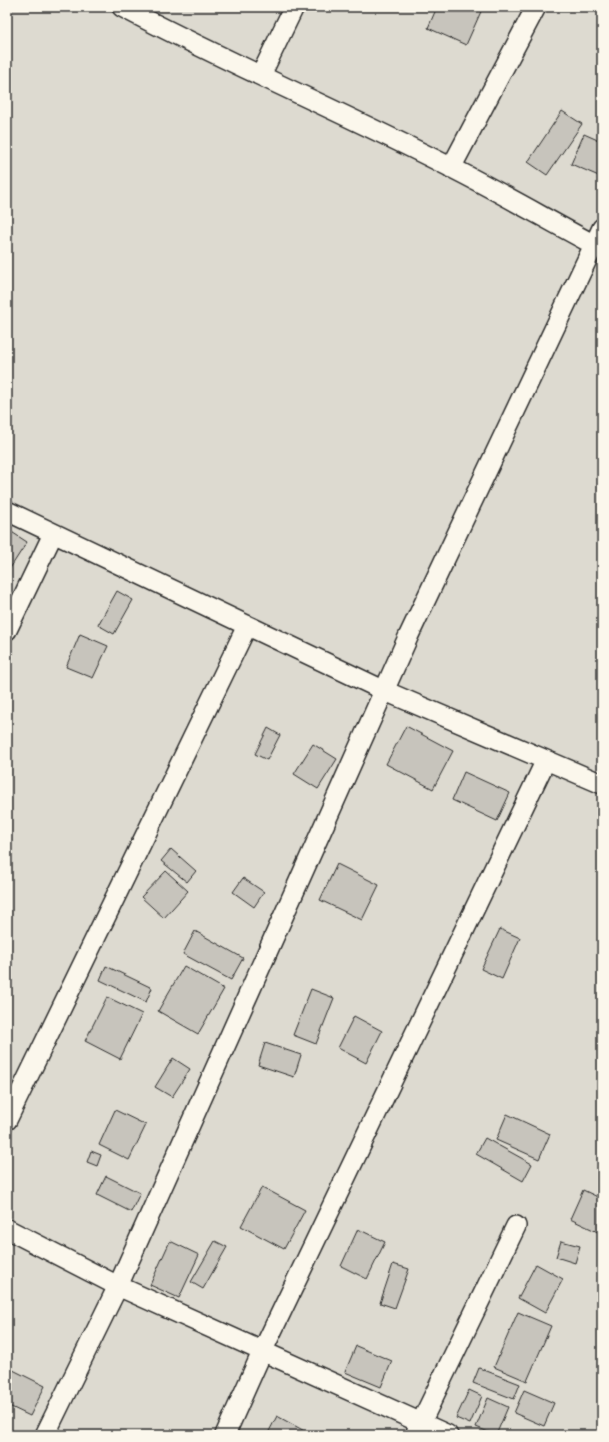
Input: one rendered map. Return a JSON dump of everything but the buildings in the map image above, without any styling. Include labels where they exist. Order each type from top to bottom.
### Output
[{"type":"street","points":[[45,1435],[118,1286],[412,628],[599,240],[261,75],[198,47],[122,7]]},
{"type":"street","points":[[261,75],[294,7]]},
{"type":"street","points":[[451,168],[536,7]]},
{"type":"street","points":[[7,511],[384,691],[602,784]]},
{"type":"street","points":[[7,630],[53,534]]},
{"type":"street","points":[[7,1120],[247,626]]},
{"type":"street","points":[[225,1435],[263,1350],[546,760]]},
{"type":"street","points":[[418,1429],[516,1226]]},
{"type":"street","points":[[7,1229],[118,1286],[263,1350],[418,1429],[448,1435]]},
{"type":"shaded area","points":[[7,7],[602,7],[602,1435],[7,1435]]}]
